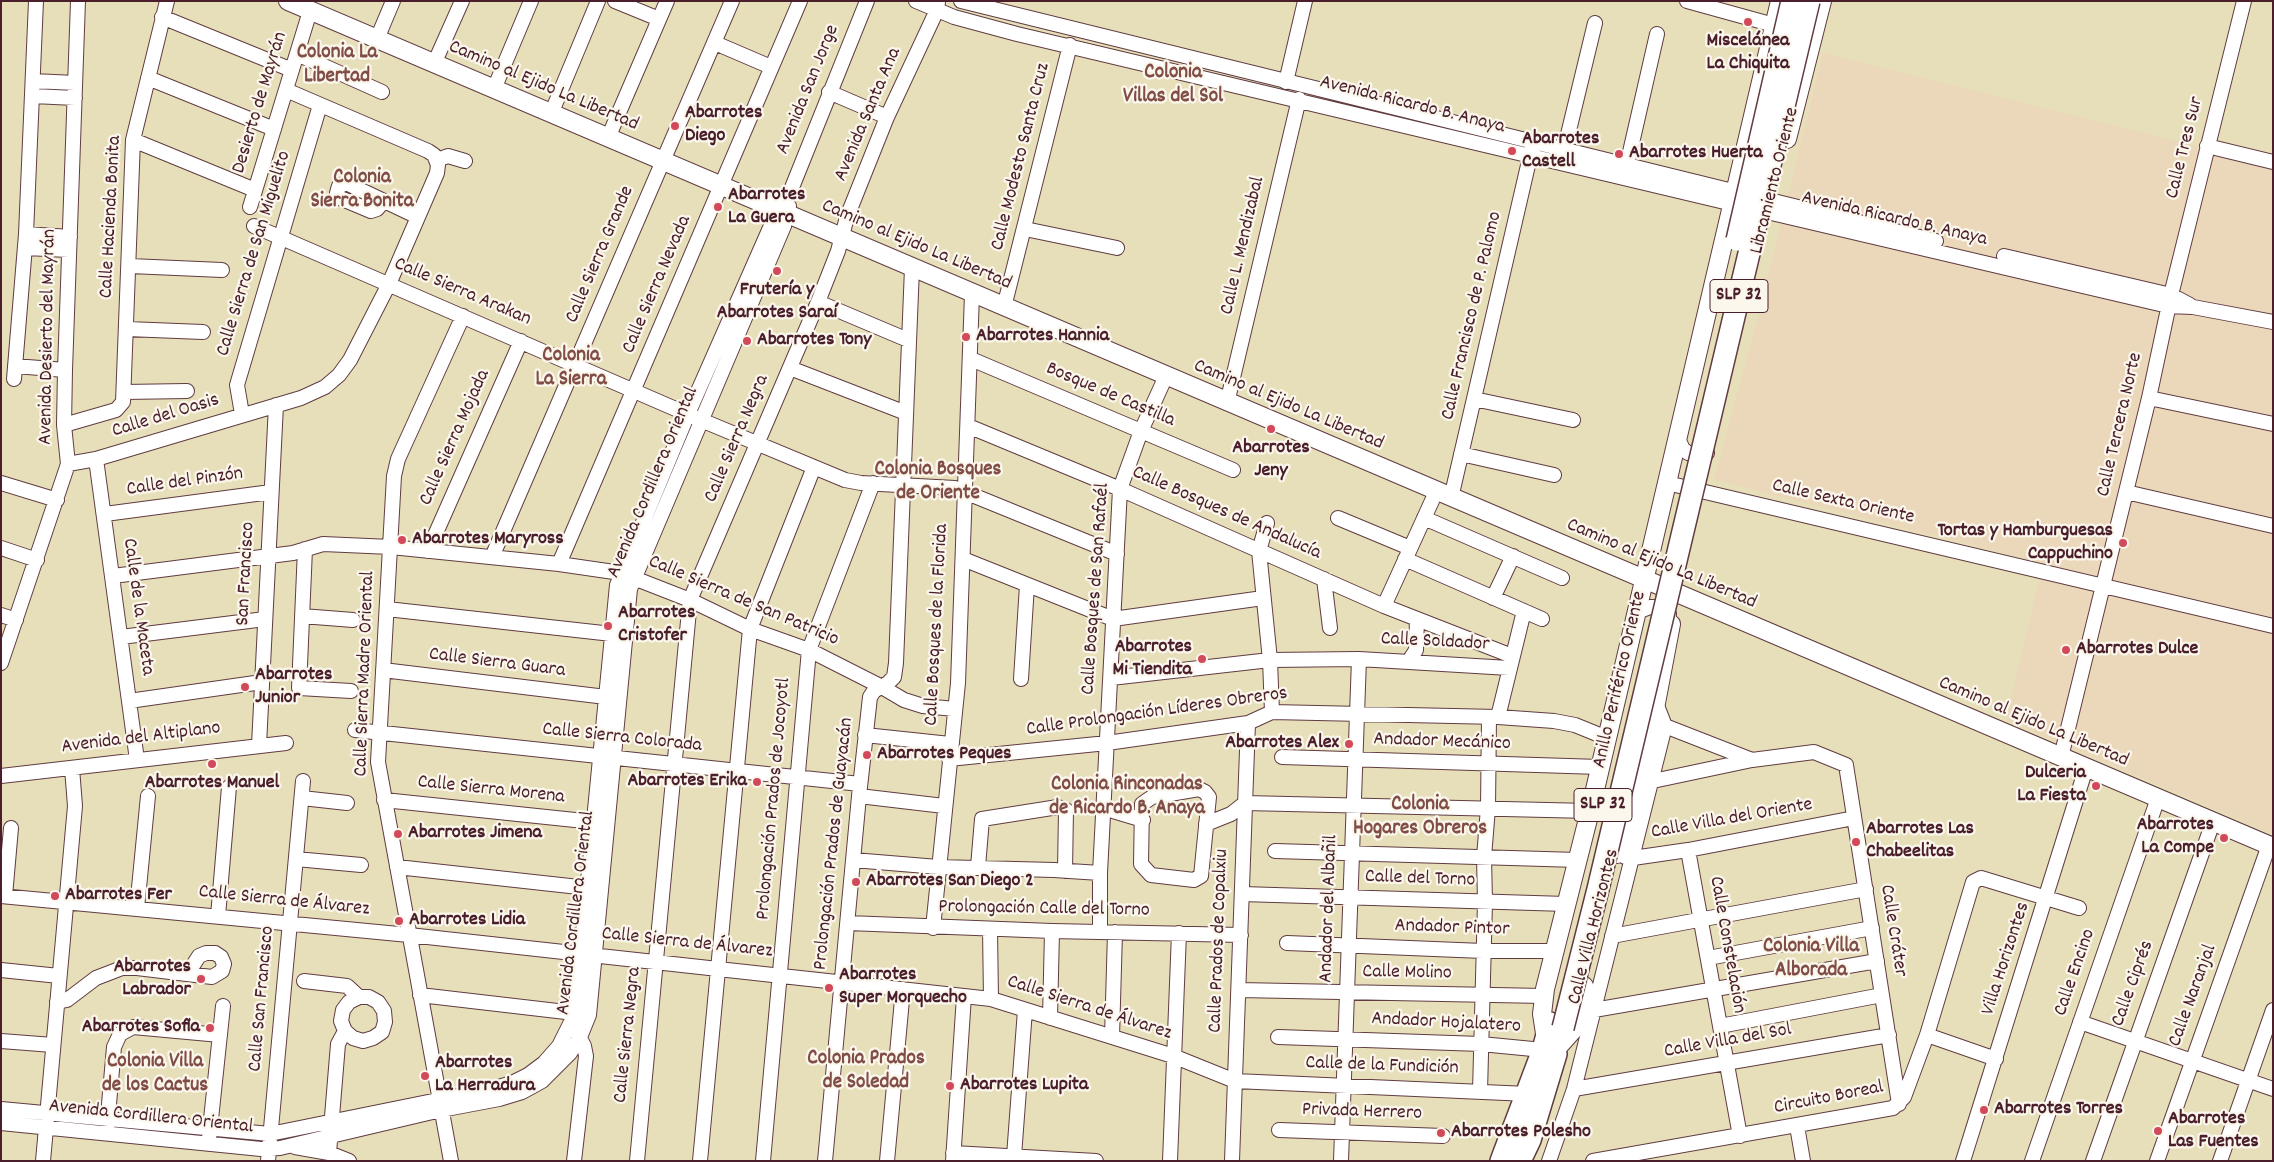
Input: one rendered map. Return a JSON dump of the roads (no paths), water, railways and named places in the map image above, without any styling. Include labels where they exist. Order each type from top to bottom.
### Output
[{"type":"highway","name":"Libramiento Oriente","points":[[1662,589],[1792,1]]},
{"type":"highway","name":"Libramiento Oriente","points":[[1662,589],[1809,1]]},
{"type":"highway","name":"Anillo Periférico Oriente","points":[[1520,1161],[1530,1140],[1552,1038],[1662,589]]},
{"type":"highway","name":"Anillo Periférico Oriente","points":[[1501,1161],[1552,1038]]},
{"type":"main road","name":"Camino al Ejido La Libertad","points":[[288,1],[1662,589],[2271,846]]},
{"type":"main road","name":"Libramiento Oriente","points":[[1662,589],[1667,483],[1780,1]]},
{"type":"main road","name":"Libramiento Oriente","points":[[1662,589],[1702,490],[1769,205],[1822,1]]},
{"type":"main road","points":[[1748,132],[1747,138],[1751,150],[1761,157],[1773,157],[1779,154],[1785,143]]},
{"type":"main road","points":[[1719,260],[1726,249],[1738,247],[1749,252],[1753,257],[1754,268]]},
{"type":"main road","name":"Anillo Periférico Oriente","points":[[1662,589],[1672,620],[1656,703],[1634,785],[1625,857],[1574,1029],[1552,1038],[1542,1014],[1544,996],[1637,612],[1662,589]]},
{"type":"street","points":[[36,1],[26,241],[15,373],[65,370]]},
{"type":"street","name":"Avenida Desierto del Mayrán","points":[[1,663],[68,464],[64,424],[65,370],[78,1]]},
{"type":"street","name":"Calle Hacienda Bonita","points":[[64,424],[120,408],[124,392],[133,140],[167,1]]},
{"type":"street","points":[[377,39],[393,1]]},
{"type":"street","points":[[434,64],[462,1]]},
{"type":"street","points":[[494,89],[531,1]]},
{"type":"street","points":[[551,114],[598,1]]},
{"type":"street","points":[[615,1],[659,19]]},
{"type":"street","points":[[608,138],[667,1]]},
{"type":"street","name":"Calle Sierra Grande","points":[[492,557],[732,1]]},
{"type":"street","name":"Calle Sierra Nevada","points":[[559,564],[800,1]]},
{"type":"street","name":"Avenida San Jorge","points":[[783,213],[867,1]]},
{"type":"street","name":"Avenida Ricardo B. Anaya","points":[[916,1],[937,6],[968,21],[1299,99],[1422,122]]},
{"type":"street","points":[[937,6],[952,1]]},
{"type":"street","name":"Avenida Ricardo B. Anaya","points":[[961,1],[1286,82],[1422,122],[1532,149],[2194,307],[2273,322]]},
{"type":"street","points":[[1286,82],[1305,1]]},
{"type":"street","points":[[1687,1],[1707,4],[1774,25]]},
{"type":"street","name":"Calle Tres Sur","points":[[2170,300],[2244,1]]},
{"type":"street","name":"Avenida Santa Ana","points":[[842,238],[848,217],[887,117],[937,6]]},
{"type":"street","name":"Desierto de Mayrán","points":[[250,207],[310,11]]},
{"type":"street","points":[[162,17],[292,70]]},
{"type":"street","points":[[1564,151],[1595,23]]},
{"type":"street","points":[[1627,165],[1657,34]]},
{"type":"street","points":[[715,42],[772,67]]},
{"type":"street","name":"Calle Modesto Santa Cruz","points":[[1004,308],[1070,45]]},
{"type":"street","points":[[297,54],[382,92]]},
{"type":"street","points":[[148,78],[274,129]]},
{"type":"street","points":[[33,81],[75,83]]},
{"type":"street","points":[[276,405],[301,398],[325,386],[339,375],[350,360],[389,284],[437,173],[437,160],[428,151],[286,90]]},
{"type":"street","points":[[830,92],[887,117]]},
{"type":"street","points":[[32,96],[75,98]]},
{"type":"street","name":"Calle L. Mendizabal","points":[[1227,403],[1299,99]]},
{"type":"street","name":"Calle Sierra de San Miguelito","points":[[242,414],[237,384],[320,105]]},
{"type":"street","points":[[133,140],[255,190]]},
{"type":"street","points":[[2207,146],[2273,162]]},
{"type":"street","name":"Avenida Ricardo B. Anaya","points":[[1532,149],[1564,151],[1627,165],[1734,197]]},
{"type":"street","name":"Calle Francisco de P. Palomo","points":[[1384,606],[1424,518],[1443,495],[1462,454],[1532,149]]},
{"type":"street","points":[[437,160],[448,156],[466,161]]},
{"type":"street","points":[[383,202],[418,217]]},
{"type":"street","name":"Avenida Cordillera Oriental","points":[[1,1123],[208,1144],[269,1155],[290,1146],[512,1083],[528,1075],[544,1063],[559,1046],[578,1017],[596,955],[615,758],[628,599],[628,575],[688,414],[783,213]]},
{"type":"street","name":"Avenida Cordillera Oriental","points":[[1,1109],[270,1134],[332,1120],[440,1104],[499,1100],[522,1092],[542,1081],[556,1069],[580,1037],[578,1017],[581,953],[617,585],[628,575],[701,420],[783,213]]},
{"type":"street","name":"Calle Sierra Arakan","points":[[254,226],[576,364],[701,420],[853,482],[944,486],[966,491],[1117,554]]},
{"type":"street","points":[[1025,229],[1117,248]]},
{"type":"street","name":"Calle Sierra Negra","points":[[637,1161],[690,600],[818,302],[842,238]]},
{"type":"street","points":[[26,241],[70,244]]},
{"type":"street","points":[[130,266],[222,270]]},
{"type":"street","name":"Prolongación Prados de Guayacán","points":[[825,1161],[859,790],[870,697],[874,691],[894,677],[896,663],[912,268]]},
{"type":"street","name":"Calle Bosques de la Florida","points":[[933,928],[955,708],[966,491],[972,294]]},
{"type":"street","name":"Calle Tercera Norte","points":[[2061,757],[2101,585],[2149,398],[2170,300]]},
{"type":"street","points":[[818,302],[908,340]]},
{"type":"street","name":"Calle Sierra Madre Oriental","points":[[451,1161],[378,762],[394,476],[398,459],[462,316]]},
{"type":"street","points":[[127,329],[203,332]]},
{"type":"street","name":"Calle Sierra Mojada","points":[[428,551],[521,341]]},
{"type":"street","name":"Bosque de Castilla","points":[[971,359],[1233,470]]},
{"type":"street","points":[[790,368],[906,413]]},
{"type":"street","name":"Calle Bosques de San Rafaél","points":[[1100,932],[1100,874],[1120,489],[1141,431],[1166,376]]},
{"type":"street","points":[[124,392],[187,391]]},
{"type":"street","points":[[2149,398],[2273,424]]},
{"type":"street","points":[[1474,399],[1573,420]]},
{"type":"street","name":"Calle del Oasis","points":[[68,464],[96,459],[276,405]]},
{"type":"street","name":"San Francisco","points":[[259,745],[276,405]]},
{"type":"street","name":"Calle Bosques de Andalucía","points":[[968,426],[1120,489],[1511,662]]},
{"type":"street","points":[[1678,438],[1683,449],[1688,453],[1702,455],[1710,451]]},
{"type":"street","points":[[1462,454],[1554,475]]},
{"type":"street","name":"Calle de la Maceta","points":[[96,459],[137,760]]},
{"type":"street","points":[[700,1161],[750,629],[814,467]]},
{"type":"street","points":[[1,483],[57,500]]},
{"type":"street","name":"Prolongación Prados de Jocoyotl","points":[[763,1161],[809,650],[873,483]]},
{"type":"street","name":"Calle Sexta Oriente","points":[[1667,483],[2273,626]]},
{"type":"street","name":"Calle del Pinzón","points":[[104,514],[271,492]]},
{"type":"street","points":[[2126,492],[2273,526]]},
{"type":"street","points":[[1338,518],[1493,598],[1542,619]]},
{"type":"street","points":[[1424,518],[1562,578]]},
{"type":"street","points":[[1266,523],[1260,551],[1270,660],[1272,712]]},
{"type":"street","name":"Calle Sierra de San Patricio","points":[[113,576],[293,553],[323,544],[391,547],[559,564],[628,575],[690,600],[750,629],[809,650],[913,704],[955,708]]},
{"type":"street","points":[[1,548],[37,560]]},
{"type":"street","points":[[305,549],[299,688],[351,691]]},
{"type":"street","points":[[1493,598],[1513,556]]},
{"type":"street","points":[[963,559],[1113,619],[1263,598]]},
{"type":"street","points":[[1324,579],[1330,628]]},
{"type":"street","points":[[1021,679],[1027,586]]},
{"type":"street","points":[[1637,612],[1650,607],[1657,607],[1669,614],[1672,620]]},
{"type":"street","points":[[387,608],[612,634]]},
{"type":"street","points":[[1480,1092],[1482,951],[1485,902],[1484,857],[1493,717],[1511,662],[1524,612]]},
{"type":"street","points":[[1,615],[16,620]]},
{"type":"street","points":[[302,616],[353,620]]},
{"type":"street","points":[[121,637],[265,619]]},
{"type":"street","points":[[1409,661],[1416,650],[1417,619]]},
{"type":"street","name":"Calle Soldador","points":[[1111,678],[1270,660],[1359,659],[1511,662]]},
{"type":"street","name":"Andador del Albañil","points":[[1341,1161],[1359,659]]},
{"type":"street","name":"Calle Sierra Guara","points":[[384,670],[606,697]]},
{"type":"street","points":[[129,701],[262,682]]},
{"type":"street","points":[[1656,703],[1665,726],[1752,760]]},
{"type":"street","name":"Calle Prolongación Líderes Obreros","points":[[949,758],[1107,743],[1248,723],[1272,712],[1493,717],[1554,721],[1575,725],[1607,738]]},
{"type":"street","name":"Calle Prados de Copalxiu","points":[[1232,1161],[1248,723]]},
{"type":"street","name":"Calle Villa Horizontes","points":[[1549,1161],[1574,1089],[1612,936],[1625,857],[1651,781],[1665,726]]},
{"type":"street","name":"Calle Sierra Colorada","points":[[355,730],[736,772],[798,776],[944,806]]},
{"type":"street","points":[[865,735],[950,744]]},
{"type":"street","name":"Avenida del Altiplano","points":[[1,776],[259,745],[286,744]]},
{"type":"street","name":"Calle Cráter","points":[[1752,760],[1814,752],[1846,765],[1899,1104]]},
{"type":"street","name":"Andador Mecánico","points":[[1282,757],[1600,767]]},
{"type":"street","points":[[1634,785],[1752,760]]},
{"type":"street","points":[[43,1161],[75,806],[72,768]]},
{"type":"street","name":"Villa Horizontes","points":[[1963,1161],[2047,898],[2086,768]]},
{"type":"street","name":"Calle San Francisco","points":[[269,1155],[304,781]]},
{"type":"street","points":[[218,916],[229,787]]},
{"type":"street","points":[[1199,789],[1209,797],[1206,824],[1201,876],[1194,880],[1151,875],[1144,870],[1141,864],[1142,804],[1147,799],[1199,789]]},
{"type":"street","points":[[137,908],[148,796]]},
{"type":"street","points":[[302,798],[347,802]]},
{"type":"street","name":"Calle Encino","points":[[2032,1161],[2158,798]]},
{"type":"street","name":"Calle Sierra Morena","points":[[384,800],[594,822]]},
{"type":"street","points":[[1206,824],[1231,814],[1245,803],[1590,810]]},
{"type":"street","points":[[978,867],[982,819],[1058,807],[1066,810],[1064,871]]},
{"type":"street","points":[[1103,808],[1143,820]]},
{"type":"street","name":"Calle Villa del Oriente","points":[[1625,857],[1688,850],[1854,818]]},
{"type":"street","name":"Calle Ciprés","points":[[2093,1161],[2213,822]]},
{"type":"street","points":[[3,896],[11,828]]},
{"type":"street","name":"Calle Naranjal","points":[[2157,1161],[2271,846]]},
{"type":"street","name":"Calle Constelación","points":[[1688,850],[1740,1136]]},
{"type":"street","points":[[1275,851],[1578,860]]},
{"type":"street","points":[[296,859],[361,866]]},
{"type":"street","points":[[853,860],[938,867],[978,867],[1100,874]]},
{"type":"street","points":[[396,866],[588,888]]},
{"type":"street","name":"Circuito Boreal","points":[[1593,1161],[1633,1158],[1893,1108],[1904,1097],[1927,1035],[1973,882],[1981,878],[2047,898]]},
{"type":"street","points":[[1612,936],[1866,889]]},
{"type":"street","name":"Calle del Torno","points":[[1242,894],[1566,904]]},
{"type":"street","name":"Calle Sierra de Álvarez","points":[[3,896],[290,922],[780,974],[991,999],[1173,1056],[1235,1081]]},
{"type":"street","points":[[2047,898],[2079,908]]},
{"type":"street","name":"Prolongación Calle del Torno","points":[[848,923],[933,928],[1240,935]]},
{"type":"street","points":[[1708,958],[1872,928]]},
{"type":"street","points":[[990,929],[991,999]]},
{"type":"street","points":[[1050,1018],[1052,931]]},
{"type":"street","points":[[1112,1037],[1116,932]]},
{"type":"street","points":[[1170,1161],[1179,933]]},
{"type":"street","name":"Andador Pintor","points":[[1287,944],[1482,951],[1554,951]]},
{"type":"street","points":[[1594,1010],[1714,991],[1877,961]]},
{"type":"street","points":[[57,1002],[67,1000],[96,978],[122,968],[188,974]]},
{"type":"street","points":[[1,970],[59,976]]},
{"type":"street","points":[[304,981],[347,986],[358,997]]},
{"type":"street","points":[[887,1161],[903,989]]},
{"type":"street","name":"Calle Molino","points":[[1239,990],[1544,996]]},
{"type":"street","points":[[420,995],[578,1017],[580,1037],[586,1056],[574,1161]]},
{"type":"street","points":[[1720,1026],[1882,995]]},
{"type":"street","points":[[964,996],[953,1157],[1014,1156],[1096,1161]]},
{"type":"street","points":[[358,997],[369,997],[378,1002],[384,1011],[386,1022],[382,1032],[368,1040],[353,1038],[345,1031],[341,1021],[343,1010],[349,1002],[358,997]]},
{"type":"street","points":[[208,1144],[223,1006]]},
{"type":"street","points":[[1014,1156],[1025,1010]]},
{"type":"street","points":[[2220,1161],[2273,1010]]},
{"type":"street","points":[[2080,1022],[2273,1089]]},
{"type":"street","points":[[106,1134],[114,1047],[120,1034],[133,1027],[220,1034]]},
{"type":"street","points":[[329,1153],[338,1044],[345,1031]]},
{"type":"street","name":"Calle Villa del Sol","points":[[1574,1089],[1727,1061],[1888,1035]]},
{"type":"street","points":[[1927,1035],[1996,1059]]},
{"type":"street","name":"Andador Hojalatero","points":[[1278,1037],[1480,1044],[1552,1038]]},
{"type":"street","points":[[1,1041],[53,1045]]},
{"type":"street","name":"Calle de la Fundición","points":[[1235,1081],[1528,1094]]},
{"type":"street","points":[[1797,1126],[1803,1161]]},
{"type":"street","name":"Privada Herrero","points":[[1279,1130],[1443,1136]]},
{"type":"street","points":[[290,1146],[329,1153],[349,1161]]},
{"type":"place","name":"Miscelánea La Chiquita","points":[[1748,22]]},
{"type":"place","name":"Abarrotes Diego","points":[[675,126]]},
{"type":"place","name":"Abarrotes Castell","points":[[1512,151]]},
{"type":"place","name":"Abarrotes Huerta","points":[[1619,154]]},
{"type":"place","name":"Abarrotes La Guera","points":[[718,207]]},
{"type":"place","name":"Frutería y Abarrotes Saraí","points":[[777,271]]},
{"type":"place","name":"Abarrotes Hannia","points":[[966,337]]},
{"type":"place","name":"Abarrotes Tony","points":[[747,341]]},
{"type":"place","name":"Abarrotes Jeny","points":[[1271,429]]},
{"type":"place","name":"Abarrotes Maryross","points":[[402,540]]},
{"type":"place","name":"Tortas y Hamburguesas Cappuchino","points":[[2123,543]]},
{"type":"place","name":"Abarrotes Cristofer","points":[[608,626]]},
{"type":"place","name":"Abarrotes Dulce","points":[[2066,650]]},
{"type":"place","name":"Abarrotes Mi Tiendita","points":[[1202,659]]},
{"type":"place","name":"Abarrotes Junior","points":[[245,687]]},
{"type":"place","name":"Abarrotes Alex","points":[[1349,744]]},
{"type":"place","name":"Abarrotes Peques","points":[[867,755]]},
{"type":"place","name":"Abarrotes Manuel","points":[[212,764]]},
{"type":"place","name":"Abarrotes Erika","points":[[757,782]]},
{"type":"place","name":"Dulceria La Fiesta","points":[[2096,786]]},
{"type":"place","name":"Abarrotes Jimena","points":[[398,834]]},
{"type":"place","name":"Abarrotes La Compe","points":[[2224,838]]},
{"type":"place","name":"Abarrotes Las Chabeelitas","points":[[1856,842]]},
{"type":"place","name":"Abarrotes San Diego 2","points":[[856,882]]},
{"type":"place","name":"Abarrotes Fer","points":[[55,896]]},
{"type":"place","name":"Abarrotes Lidia","points":[[399,921]]},
{"type":"place","name":"Abarrotes Labrador","points":[[201,979]]},
{"type":"place","name":"Abarrotes Super Morquecho","points":[[829,988]]},
{"type":"place","name":"Abarrotes Sofia","points":[[210,1028]]},
{"type":"place","name":"Abarrotes La Herradura","points":[[425,1076]]},
{"type":"place","name":"Abarrotes Lupita","points":[[950,1086]]},
{"type":"place","name":"Abarrotes Torres","points":[[1984,1110]]},
{"type":"place","name":"Abarrotes Las Fuentes","points":[[2158,1131]]},
{"type":"place","name":"Abarrotes Polesho","points":[[1441,1133]]},
{"type":"district","name":"Colonia La Libertad","points":[[337,66]]},
{"type":"district","name":"Colonia Villas del Sol","points":[[1173,86]]},
{"type":"district","name":"Colonia Sierra Bonita","points":[[362,191]]},
{"type":"district","name":"Colonia La Sierra","points":[[571,369]]},
{"type":"district","name":"Colonia Bosques de Oriente","points":[[938,483]]},
{"type":"district","name":"Colonia Rinconadas de Ricardo B. Anaya","points":[[1127,798]]},
{"type":"district","name":"Colonia Hogares Obreros","points":[[1420,818]]},
{"type":"district","name":"Colonia Villa Alborada","points":[[1811,960]]},
{"type":"district","name":"Colonia Prados de Soledad","points":[[866,1072]]},
{"type":"district","name":"Colonia Villa de los Cactus","points":[[155,1075]]}]
